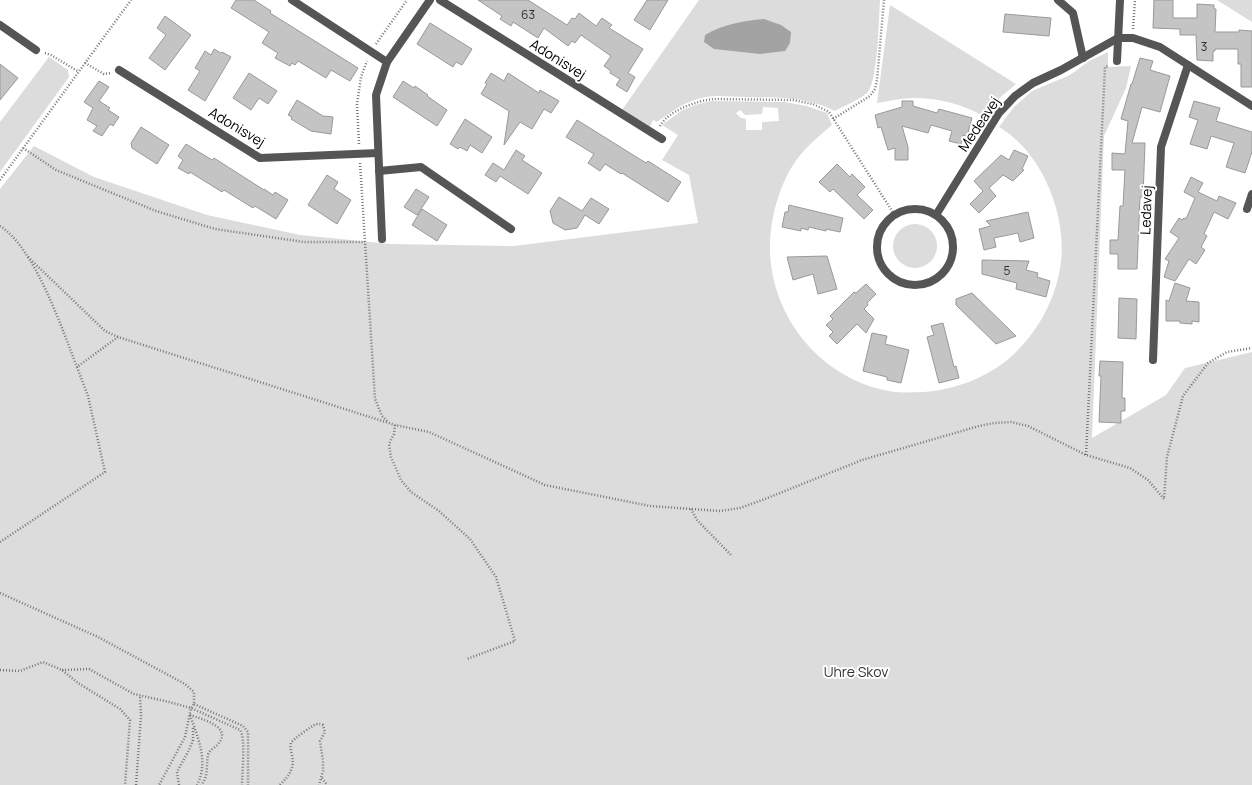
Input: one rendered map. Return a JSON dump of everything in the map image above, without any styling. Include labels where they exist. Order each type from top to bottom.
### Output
[{"type":"street","points":[[292,0],[386,62]]},
{"type":"street","points":[[382,239],[376,95],[386,62],[430,0]]},
{"type":"street","name":"Adonisvej","points":[[440,0],[659,137]]},
{"type":"street","points":[[1058,0],[1073,14],[1083,58]]},
{"type":"street","points":[[1117,61],[1120,0]]},
{"type":"street","points":[[0,25],[36,50]]},
{"type":"street","points":[[1118,38],[1133,38],[1160,47],[1252,106]]},
{"type":"street","name":"Medeavej","points":[[936,214],[999,113],[1015,96],[1033,83],[1061,70],[1118,38]]},
{"type":"street","name":"Ledavej","points":[[1153,360],[1161,147],[1188,65]]},
{"type":"street","name":"Adonisvej","points":[[120,70],[260,158],[378,153]]},
{"type":"street","points":[[379,171],[421,167],[511,228]]},
{"type":"street","points":[[1247,209],[1252,194]]},
{"type":"street","points":[[908,209],[923,209],[936,214],[948,228],[954,245],[950,262],[940,276],[924,284],[906,284],[890,276],[879,262],[876,244],[882,227],[894,214],[908,209]]},
{"type":"path","points":[[0,180],[131,0]]},
{"type":"path","points":[[833,119],[870,96],[875,88],[878,80],[884,0]]},
{"type":"path","points":[[1133,38],[1135,0]]},
{"type":"path","points":[[36,50],[51,55],[79,72]]},
{"type":"path","points":[[1086,455],[1105,67],[1117,61]]},
{"type":"path","points":[[85,63],[104,74],[120,70]]},
{"type":"path","points":[[659,137],[661,124],[674,113],[702,100],[793,100],[813,104],[822,107],[829,112],[894,214]]},
{"type":"path","points":[[23,148],[56,170],[156,211],[215,229],[304,242],[365,242],[375,399],[382,416],[390,423]]},
{"type":"path","points":[[0,226],[6,229],[26,255],[46,290],[88,396],[106,472],[0,542]]},
{"type":"path","points":[[26,255],[105,331],[118,337],[395,425],[429,432],[545,485],[650,506],[720,511],[740,508],[862,460],[994,423],[1011,422],[1028,426],[1086,455],[1130,468],[1148,480],[1164,498],[1167,457],[1183,396],[1208,363],[1227,352],[1252,348]]},
{"type":"path","points":[[77,367],[118,337]]},
{"type":"path","points":[[395,425],[394,434],[390,444],[391,457],[401,480],[411,492],[439,511],[470,539],[496,577],[515,642],[468,659]]},
{"type":"path","points":[[691,509],[697,520],[732,556]]},
{"type":"path","points":[[0,593],[98,637],[185,684],[194,692],[194,704],[191,708],[186,737],[159,785]]},
{"type":"path","points":[[0,670],[20,671],[43,662],[62,670],[78,683],[120,709],[130,720],[125,785]]},
{"type":"path","points":[[62,670],[89,669],[134,694],[191,708],[212,719],[236,728],[241,732],[243,745],[242,785]]},
{"type":"path","points":[[136,785],[141,716],[140,696]]},
{"type":"path","points":[[194,704],[243,726],[248,732],[248,785]]},
{"type":"path","points":[[190,715],[202,754],[202,772],[197,785]]},
{"type":"path","points":[[190,715],[219,727],[222,733],[221,740],[209,752],[206,777],[201,785]]},
{"type":"path","points":[[179,785],[177,772],[193,740],[193,724]]},
{"type":"path","points":[[280,785],[290,775],[293,769],[293,758],[290,746],[293,739],[319,724],[323,725],[325,732],[320,741],[323,761],[319,785]]},
{"type":"path","points":[[321,777],[327,785]]},
{"type":"green space","points":[[699,0],[880,0],[876,64],[871,87],[864,96],[835,111],[824,106],[802,100],[720,96],[699,98],[686,103],[657,122],[653,120],[650,127],[622,110]]},
{"type":"green space","points":[[1217,0],[1252,0],[1252,22]]},
{"type":"green space","points":[[890,5],[1016,84],[997,100],[985,117],[969,109],[933,99],[909,98],[877,103]]},
{"type":"green space","name":"Uhre Skov","points":[[1108,52],[1108,67],[1131,66],[1126,88],[1104,136],[1092,438],[1166,395],[1185,368],[1252,352],[1252,785],[0,785],[0,189],[34,146],[94,177],[207,215],[300,235],[391,244],[514,246],[698,223],[689,175],[662,160],[678,135],[662,125],[681,111],[695,105],[711,101],[784,102],[807,106],[827,113],[832,125],[797,159],[786,177],[776,203],[770,247],[773,277],[782,305],[796,330],[815,352],[838,371],[864,384],[894,392],[924,392],[957,386],[988,373],[1006,361],[1017,351],[1027,340],[1043,317],[1055,290],[1061,262],[1062,246],[1057,212],[1045,178],[1036,163],[1014,138],[999,127],[1014,107],[1032,91],[1070,75],[1089,61]],"holes":[[[763,107],[778,108],[779,121],[762,122],[762,130],[746,130],[746,119],[741,118],[736,113],[740,110],[745,115],[762,114]]]},
{"type":"green space","points":[[49,57],[68,70],[69,77],[0,172],[0,122]]},
{"type":"green space","points":[[915,224],[927,228],[933,234],[937,246],[933,258],[927,264],[915,268],[903,264],[897,258],[893,246],[897,234],[903,228]]},
{"type":"shaded area","points":[[764,19],[781,25],[791,32],[790,43],[785,51],[760,54],[714,49],[704,42],[705,35],[719,28],[741,22]]},
{"type":"building","points":[[236,0],[254,0],[271,11],[270,13],[358,68],[350,81],[331,70],[326,78],[298,61],[295,65],[292,63],[290,66],[275,58],[278,53],[262,43],[269,32],[231,8]]},
{"type":"building","points":[[478,0],[528,0],[567,25],[572,18],[575,19],[579,13],[596,26],[602,18],[612,25],[609,28],[643,49],[628,73],[635,77],[627,92],[616,85],[620,79],[610,73],[611,71],[604,66],[611,56],[581,35],[575,43],[572,41],[568,46],[544,28],[538,38],[513,22],[511,26],[500,19],[502,16]]},
{"type":"building","points":[[647,0],[668,0],[650,30],[634,20]]},
{"type":"building","points":[[1154,0],[1173,0],[1173,18],[1197,18],[1197,4],[1214,5],[1214,9],[1216,9],[1215,32],[1239,32],[1239,30],[1252,31],[1252,87],[1241,87],[1241,64],[1238,64],[1238,49],[1215,49],[1215,51],[1213,51],[1213,61],[1197,60],[1196,35],[1180,35],[1180,29],[1153,28]]},
{"type":"building","points":[[1005,14],[1051,18],[1049,36],[1003,32]]},
{"type":"building","points":[[165,16],[191,35],[165,70],[149,58],[166,35],[157,28]]},
{"type":"building","points":[[430,23],[472,49],[462,65],[456,62],[453,67],[417,44]]},
{"type":"building","points":[[214,49],[231,57],[205,101],[188,90],[200,71],[195,68],[205,51],[211,55]]},
{"type":"building","points":[[1140,58],[1153,61],[1150,70],[1170,76],[1160,112],[1142,107],[1132,143],[1145,143],[1143,197],[1140,197],[1137,269],[1118,269],[1118,254],[1110,254],[1110,240],[1118,240],[1120,206],[1123,206],[1125,170],[1112,170],[1112,153],[1125,154],[1128,121],[1121,119]]},
{"type":"building","points":[[0,64],[18,78],[0,100]]},
{"type":"building","points":[[249,73],[277,91],[268,104],[259,98],[251,110],[233,98]]},
{"type":"building","points":[[491,73],[504,81],[508,73],[539,93],[540,90],[559,101],[551,113],[544,109],[532,129],[520,122],[504,145],[509,111],[481,94]]},
{"type":"building","points":[[99,81],[109,87],[99,101],[110,108],[108,110],[119,117],[113,126],[110,124],[102,136],[93,131],[97,126],[87,120],[93,108],[84,102]]},
{"type":"building","points":[[403,81],[414,88],[415,86],[447,110],[437,126],[393,97]]},
{"type":"building","points":[[297,100],[323,116],[333,117],[331,134],[311,131],[291,119],[292,117],[288,115]]},
{"type":"building","points":[[902,101],[913,101],[913,106],[937,113],[939,109],[972,118],[967,136],[963,135],[961,144],[949,141],[952,131],[931,125],[928,133],[902,126],[908,147],[908,160],[895,160],[895,148],[888,150],[881,127],[878,128],[875,115],[902,107]]},
{"type":"building","points":[[1194,101],[1220,108],[1216,121],[1252,132],[1252,152],[1245,173],[1226,167],[1234,143],[1211,136],[1207,149],[1190,144],[1198,120],[1189,117]]},
{"type":"building","points":[[465,119],[492,137],[482,153],[470,145],[467,151],[460,147],[458,149],[450,144]]},
{"type":"building","points":[[577,120],[646,163],[648,161],[681,182],[668,202],[605,164],[600,171],[588,163],[594,154],[566,137]]},
{"type":"building","points":[[141,127],[169,145],[157,164],[132,148],[131,143]]},
{"type":"building","points":[[186,144],[212,160],[214,158],[273,195],[275,192],[288,200],[276,219],[255,206],[253,208],[224,190],[222,192],[190,172],[189,174],[178,168],[183,160],[178,156]]},
{"type":"building","points":[[516,150],[525,156],[522,160],[542,173],[528,194],[500,176],[496,182],[485,175],[493,163],[504,170]]},
{"type":"building","points":[[1014,150],[1028,156],[1022,169],[1024,170],[1013,181],[1003,175],[989,188],[996,196],[979,213],[970,204],[983,191],[974,181],[1001,155],[1009,160]]},
{"type":"building","points":[[837,164],[850,177],[852,174],[865,187],[857,195],[873,210],[864,219],[833,189],[830,192],[819,182]]},
{"type":"building","points":[[327,175],[338,182],[334,189],[351,200],[337,224],[308,205]]},
{"type":"building","points":[[1191,177],[1203,183],[1198,192],[1217,201],[1219,196],[1236,203],[1228,219],[1214,212],[1204,234],[1207,236],[1201,247],[1205,250],[1196,264],[1189,259],[1175,281],[1164,277],[1169,261],[1165,259],[1179,238],[1170,232],[1179,218],[1182,220],[1184,218],[1186,219],[1195,198],[1184,192]]},
{"type":"building","points":[[416,189],[429,197],[417,215],[404,207]]},
{"type":"building","points":[[559,197],[582,211],[591,198],[609,209],[599,224],[585,215],[577,228],[565,230],[553,223],[550,211]]},
{"type":"building","points":[[789,205],[843,218],[840,232],[826,229],[826,231],[809,227],[808,230],[801,228],[801,231],[782,227],[785,212],[788,212]]},
{"type":"building","points":[[422,209],[447,225],[437,241],[412,225]]},
{"type":"building","points":[[1028,212],[1034,238],[1020,242],[1018,233],[994,238],[996,247],[984,250],[979,229],[991,226],[986,221]]},
{"type":"building","points":[[827,256],[837,289],[818,294],[813,274],[793,280],[787,257]]},
{"type":"building","points":[[982,260],[1029,261],[1026,270],[1038,273],[1037,277],[1050,281],[1046,297],[1016,289],[1017,283],[982,274]]},
{"type":"building","points":[[1175,283],[1190,288],[1186,301],[1199,302],[1199,322],[1192,321],[1192,324],[1180,323],[1180,321],[1166,321],[1166,300],[1169,301]]},
{"type":"building","points":[[866,284],[876,294],[867,303],[868,305],[864,309],[874,319],[866,333],[857,324],[837,344],[829,336],[833,332],[826,325],[833,319],[830,316],[854,292],[856,293]]},
{"type":"building","points":[[972,293],[1016,336],[996,344],[956,305],[956,299]]},
{"type":"building","points":[[1119,298],[1137,299],[1136,339],[1118,338]]},
{"type":"building","points":[[943,323],[954,367],[956,366],[959,378],[939,383],[927,337],[934,335],[931,326]]},
{"type":"building","points":[[872,333],[887,336],[885,344],[909,350],[901,383],[887,380],[887,377],[863,371]]},
{"type":"building","points":[[1100,361],[1123,362],[1122,398],[1125,398],[1125,411],[1121,411],[1121,423],[1099,422],[1101,376],[1099,376]]}]
